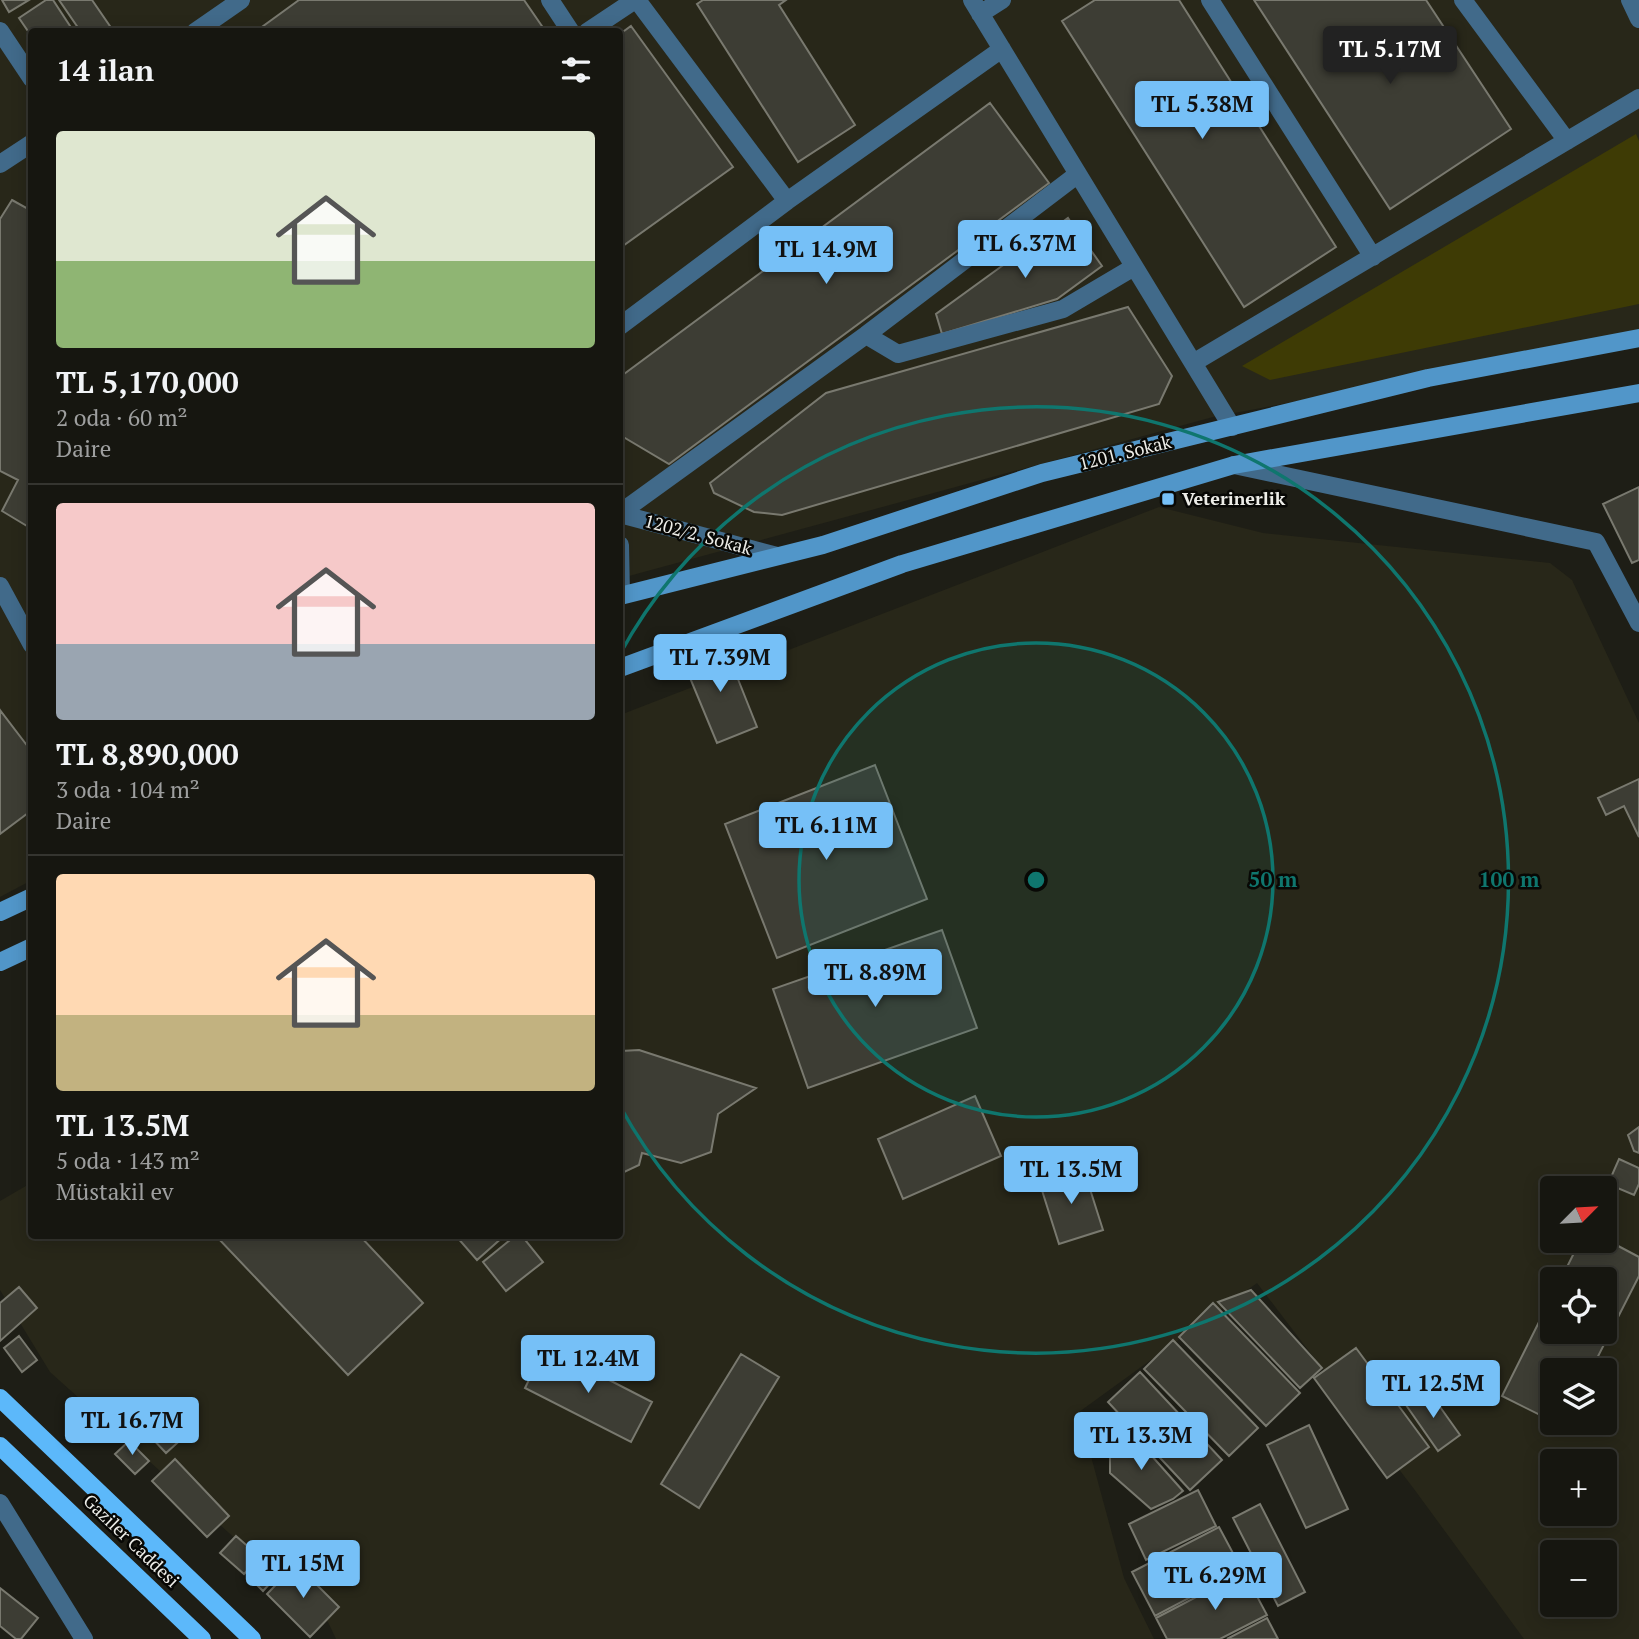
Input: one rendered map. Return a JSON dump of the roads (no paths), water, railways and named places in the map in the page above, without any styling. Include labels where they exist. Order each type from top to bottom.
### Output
[{"type":"main road","name":"1201. Sokak","points":[[623,595],[823,545],[1042,473],[1428,379],[1639,338]]},
{"type":"main road","points":[[623,666],[902,564],[1234,465],[1639,393]]},
{"type":"main road","points":[[0,912],[28,899]]},
{"type":"main road","points":[[0,962],[28,949]]},
{"type":"main road","name":"Gaziler Caddesi","points":[[0,1398],[251,1639]]},
{"type":"main road","name":"Gaziler Caddesi","points":[[0,1446],[202,1639]]},
{"type":"street","points":[[201,28],[241,0]]},
{"type":"street","points":[[550,0],[568,28]]},
{"type":"street","points":[[593,28],[636,0],[787,201]]},
{"type":"street","points":[[1002,0],[976,7],[1232,427]]},
{"type":"street","points":[[1210,0],[1373,257]]},
{"type":"street","points":[[1463,0],[1567,141]]},
{"type":"street","points":[[1630,0],[1639,19]]},
{"type":"street","points":[[0,32],[28,73]]},
{"type":"street","points":[[623,324],[787,201],[1002,49]]},
{"type":"street","points":[[1193,363],[1639,99]]},
{"type":"street","points":[[0,164],[28,146]]},
{"type":"street","points":[[623,512],[866,335],[1078,174]]},
{"type":"street","points":[[866,335],[898,354],[1063,309],[1134,267]]},
{"type":"street","points":[[1234,465],[1596,542],[1639,623]]},
{"type":"street","name":"1202/2. Sokak","points":[[623,515],[777,556]]},
{"type":"street","points":[[0,586],[28,638]]},
{"type":"street","points":[[2,1514],[84,1639]]},
{"type":"place","name":"Veterinerlik","points":[[1168,499]]}]
